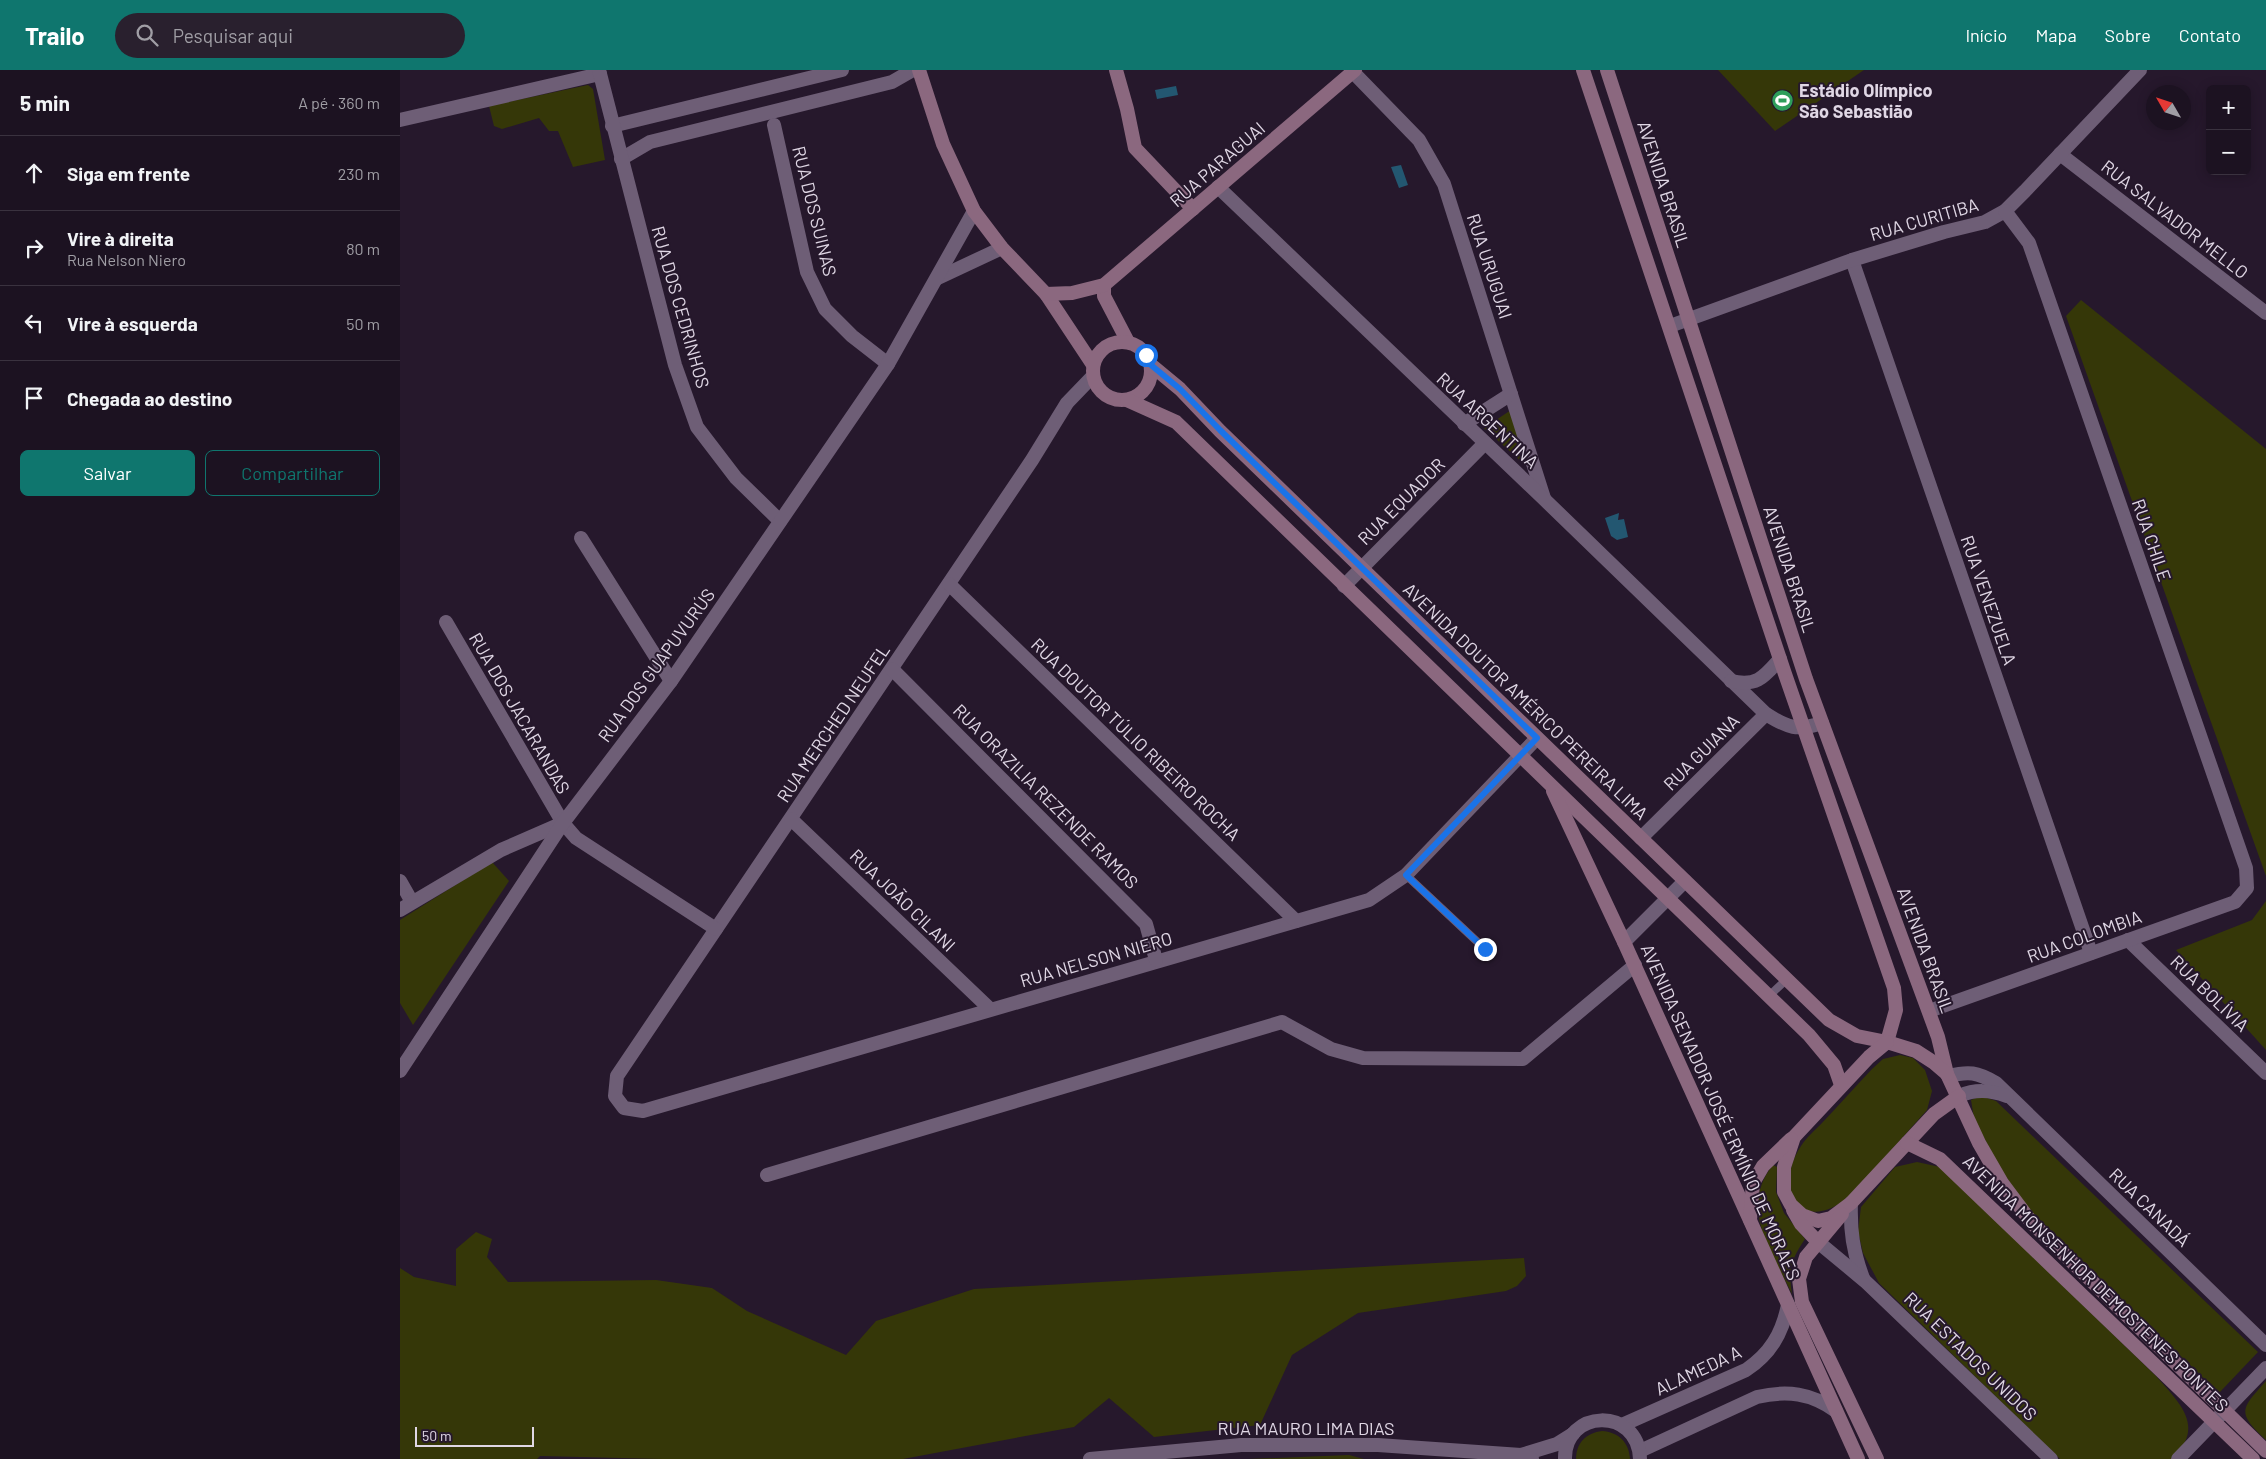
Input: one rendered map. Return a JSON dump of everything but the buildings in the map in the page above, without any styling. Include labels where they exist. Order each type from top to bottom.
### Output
[{"type":"main road","points":[[919,70],[943,144],[974,211],[1002,248],[1046,294],[1093,370],[1097,387],[1115,400],[1127,400],[1176,422],[1810,1035],[1834,1065],[1841,1084]]},
{"type":"main road","points":[[1116,70],[1135,148],[1193,209]]},
{"type":"main road","points":[[1583,70],[1780,659],[1894,988],[1896,1010],[1887,1042],[1841,1084],[1794,1137],[1764,1166],[1753,1183],[1750,1222]]},
{"type":"main road","name":"AVENIDA BRASIL","points":[[1607,70],[1822,723],[1929,1011],[1948,1075]]},
{"type":"main road","name":"RUA PARAGUAI","points":[[1046,294],[1072,294],[1104,285],[1353,71]]},
{"type":"main road","points":[[1104,285],[1104,296],[1128,342]]},
{"type":"main road","points":[[1093,370],[1097,354],[1106,346],[1116,342],[1128,342],[1138,346],[1146,355],[1151,365],[1150,377],[1146,387],[1138,395],[1127,400]]},
{"type":"main road","name":"AVENIDA DOUTOR AMÉRICO PEREIRA LIMA","points":[[1151,365],[1186,394],[1220,430],[1361,568],[1829,1020],[1857,1036],[1887,1042],[1916,1052],[1933,1062],[1948,1075]]},
{"type":"main road","name":"AVENIDA SENADOR JOSÉ ERMÍNIO DE MORAES","points":[[1548,782],[1624,942],[1858,1459]]},
{"type":"main road","points":[[1855,874],[1876,869]]},
{"type":"main road","points":[[1722,950],[1739,933]]},
{"type":"main road","name":"AVENIDA MONSENHOR DEMOSTENES PONTES","points":[[1948,1075],[1979,1143],[2002,1183],[2032,1223],[2266,1451]]},
{"type":"main road","points":[[1791,1205],[1802,1215],[1818,1221],[1831,1218],[1850,1203],[1934,1114],[1959,1096]]},
{"type":"main road","points":[[1794,1137],[1784,1167],[1784,1192],[1802,1224],[1818,1242]]},
{"type":"main road","name":"AVENIDA MONSENHOR DEMOSTENES PONTES","points":[[1907,1142],[1940,1159],[2253,1459]]},
{"type":"main road","name":"AVENIDA SENADOR JOSÉ ERMÍNIO DE MORAES","points":[[1850,1203],[1806,1256],[1799,1278],[1802,1302],[1877,1459]]},
{"type":"street","points":[[612,126],[842,70]]},
{"type":"street","points":[[621,159],[650,142],[892,82],[913,70]]},
{"type":"street","name":"RUA CURITIBA","points":[[1670,326],[1852,260],[1944,232],[1985,222],[2004,211],[2140,70]]},
{"type":"street","name":"RUA URUGUAI","points":[[1353,71],[1419,140],[1444,184],[1544,499]]},
{"type":"street","points":[[400,120],[599,72]]},
{"type":"street","name":"RUA DOS CEDRINHOS","points":[[599,72],[675,365],[697,427],[736,478],[780,521]]},
{"type":"street","name":"RUA DOS SUINAS","points":[[774,125],[807,272],[825,309],[852,336],[888,364]]},
{"type":"street","name":"RUA SALVADOR MELLO","points":[[2060,154],[2266,313]]},
{"type":"street","name":"RUA ARGENTINA","points":[[1218,187],[1766,714],[1784,725],[1804,729]]},
{"type":"street","name":"RUA DOS GUAPUVURÚS","points":[[400,1071],[563,823],[671,681],[888,364],[974,211]]},
{"type":"street","name":"RUA CHILE","points":[[2004,211],[2030,243],[2246,868],[2247,888]]},
{"type":"street","points":[[938,278],[1002,248]]},
{"type":"street","name":"RUA VENEZUELA","points":[[1852,260],[2091,953]]},
{"type":"street","name":"RUA MERCHED NEUFEL","points":[[615,1096],[617,1076],[1032,460],[1067,403],[1093,370]]},
{"type":"street","points":[[1464,424],[1511,394]]},
{"type":"street","name":"RUA EQUADOR","points":[[1344,586],[1485,443]]},
{"type":"street","points":[[581,538],[671,681]]},
{"type":"street","name":"RUA DOUTOR TÚLIO RIBEIRO ROCHA","points":[[949,584],[1296,921]]},
{"type":"street","name":"RUA DOS JACARANDAS","points":[[446,622],[563,823],[576,838],[716,929]]},
{"type":"street","points":[[1731,681],[1744,684],[1756,682],[1780,659]]},
{"type":"street","name":"RUA ORAZILIA REZENDE RAMOS","points":[[892,668],[1146,924],[1156,960]]},
{"type":"street","name":"RUA GUIANA","points":[[1641,838],[1766,714]]},
{"type":"street","points":[[1804,729],[1822,723]]},
{"type":"street","name":"RUA NELSON NIERO","points":[[615,1096],[624,1108],[643,1111],[1156,960],[1369,900],[1406,875],[1537,738]]},
{"type":"street","name":"RUA JOÃO CILANI","points":[[791,819],[990,1009]]},
{"type":"street","points":[[400,881],[406,906],[501,850],[563,823]]},
{"type":"street","points":[[1624,942],[1685,881]]},
{"type":"street","name":"RUA COLOMBIA","points":[[1929,1011],[2235,902],[2247,888]]},
{"type":"street","name":"RUA BOLÍVIA","points":[[2128,940],[2266,1073]]},
{"type":"street","points":[[767,1175],[1282,1022],[1331,1049],[1363,1058],[1524,1059],[1634,965]]},
{"type":"street","name":"RUA CANADÁ","points":[[1948,1075],[1963,1073],[1980,1074],[1996,1083],[2007,1096],[2266,1345]]},
{"type":"street","points":[[1959,1096],[1980,1090],[1992,1091],[2007,1096]]},
{"type":"street","points":[[1850,1203],[1850,1229],[1854,1256],[1864,1281]]},
{"type":"street","name":"RUA ESTADOS UNIDOS","points":[[1818,1242],[1864,1281],[2050,1459]]},
{"type":"street","name":"ALAMEDA A","points":[[1622,1425],[1746,1370],[1757,1363],[1767,1353],[1781,1331],[1788,1305]]},
{"type":"street","points":[[2178,1459],[2266,1368]]},
{"type":"street","points":[[1622,1425],[1637,1441],[1640,1455],[1757,1397],[1785,1392],[1812,1397],[1836,1411]]},
{"type":"street","name":"RUA MAURO LIMA DIAS","points":[[1095,1459],[1241,1445],[1378,1445],[1527,1457],[1548,1448],[1591,1422],[1601,1420],[1622,1425]]},
{"type":"street","points":[[1565,1459],[1567,1443],[1573,1434]]},
{"type":"street","points":[[1378,1445],[1384,1459]]},
{"type":"lane","points":[[1406,875],[1485,949]]},
{"type":"lane","points":[[1769,996],[1787,979]]},
{"type":"shaded area","name":"Estádio Olímpico São Sebastião","points":[[1718,70],[1864,70],[1775,131]]},
{"type":"shaded area","points":[[588,85],[593,89],[605,160],[573,167],[558,131],[549,131],[539,118],[502,129],[494,126],[489,106]]},
{"type":"shaded area","points":[[2081,300],[2266,449],[2266,876],[2066,316]]},
{"type":"shaded area","points":[[1511,410],[1525,465],[1484,428]]},
{"type":"shaded area","points":[[492,862],[509,881],[413,1025],[400,1003],[400,920]]},
{"type":"shaded area","points":[[2266,901],[2266,1050],[2176,950],[2252,920]]},
{"type":"shaded area","points":[[1900,1055],[1913,1058],[1925,1070],[1932,1091],[1927,1110],[1850,1196],[1833,1207],[1818,1212],[1805,1210],[1796,1203],[1791,1192],[1790,1178],[1793,1162],[1801,1146],[1872,1069],[1883,1059]]},
{"type":"shaded area","points":[[1981,1096],[1996,1101],[2258,1352],[2219,1393],[2029,1209],[1999,1167],[1974,1118],[1971,1100]]},
{"type":"shaded area","points":[[1917,1162],[1940,1167],[2165,1386],[2181,1406],[2188,1426],[2187,1436],[2182,1447],[2172,1459],[2060,1459],[1879,1283],[1863,1253],[1858,1231],[1861,1207],[1895,1167]]},
{"type":"shaded area","points":[[1773,1165],[1777,1167],[1776,1192],[1784,1213],[1805,1239],[1796,1253],[1792,1265],[1790,1278],[1792,1294],[1768,1246],[1758,1214],[1758,1197],[1763,1181]]},
{"type":"shaded area","points":[[476,1232],[492,1239],[487,1257],[508,1282],[656,1280],[712,1288],[747,1311],[846,1355],[876,1321],[974,1289],[1524,1258],[1526,1276],[1517,1286],[1506,1291],[1358,1313],[1292,1355],[1260,1425],[1154,1437],[1109,1398],[1074,1427],[903,1459],[662,1459],[540,1456],[537,1459],[400,1459],[400,1268],[414,1277],[456,1286],[456,1249]]},
{"type":"shaded area","points":[[2266,1381],[2266,1440],[2250,1423],[2245,1410],[2251,1398]]},
{"type":"shaded area","points":[[1602,1431],[1613,1433],[1622,1439],[1630,1459],[1576,1459],[1576,1453],[1583,1440],[1591,1434]]},
{"type":"shaded area","points":[[1349,1455],[1364,1459],[1248,1459]]},
{"type":"water","points":[[1176,86],[1178,95],[1157,99],[1155,90]]},
{"type":"water","points":[[1401,165],[1408,185],[1399,188],[1391,167]]},
{"type":"water","points":[[1619,513],[1618,520],[1624,519],[1628,537],[1617,540],[1611,536],[1605,518]]},
{"type":"place","name":"Estádio Olímpico São Sebastião","points":[[1783,100]]},
{"type":"route","points":[[1146,355],[1151,365],[1198,406],[1220,430],[1537,738],[1406,875],[1485,949]]}]
